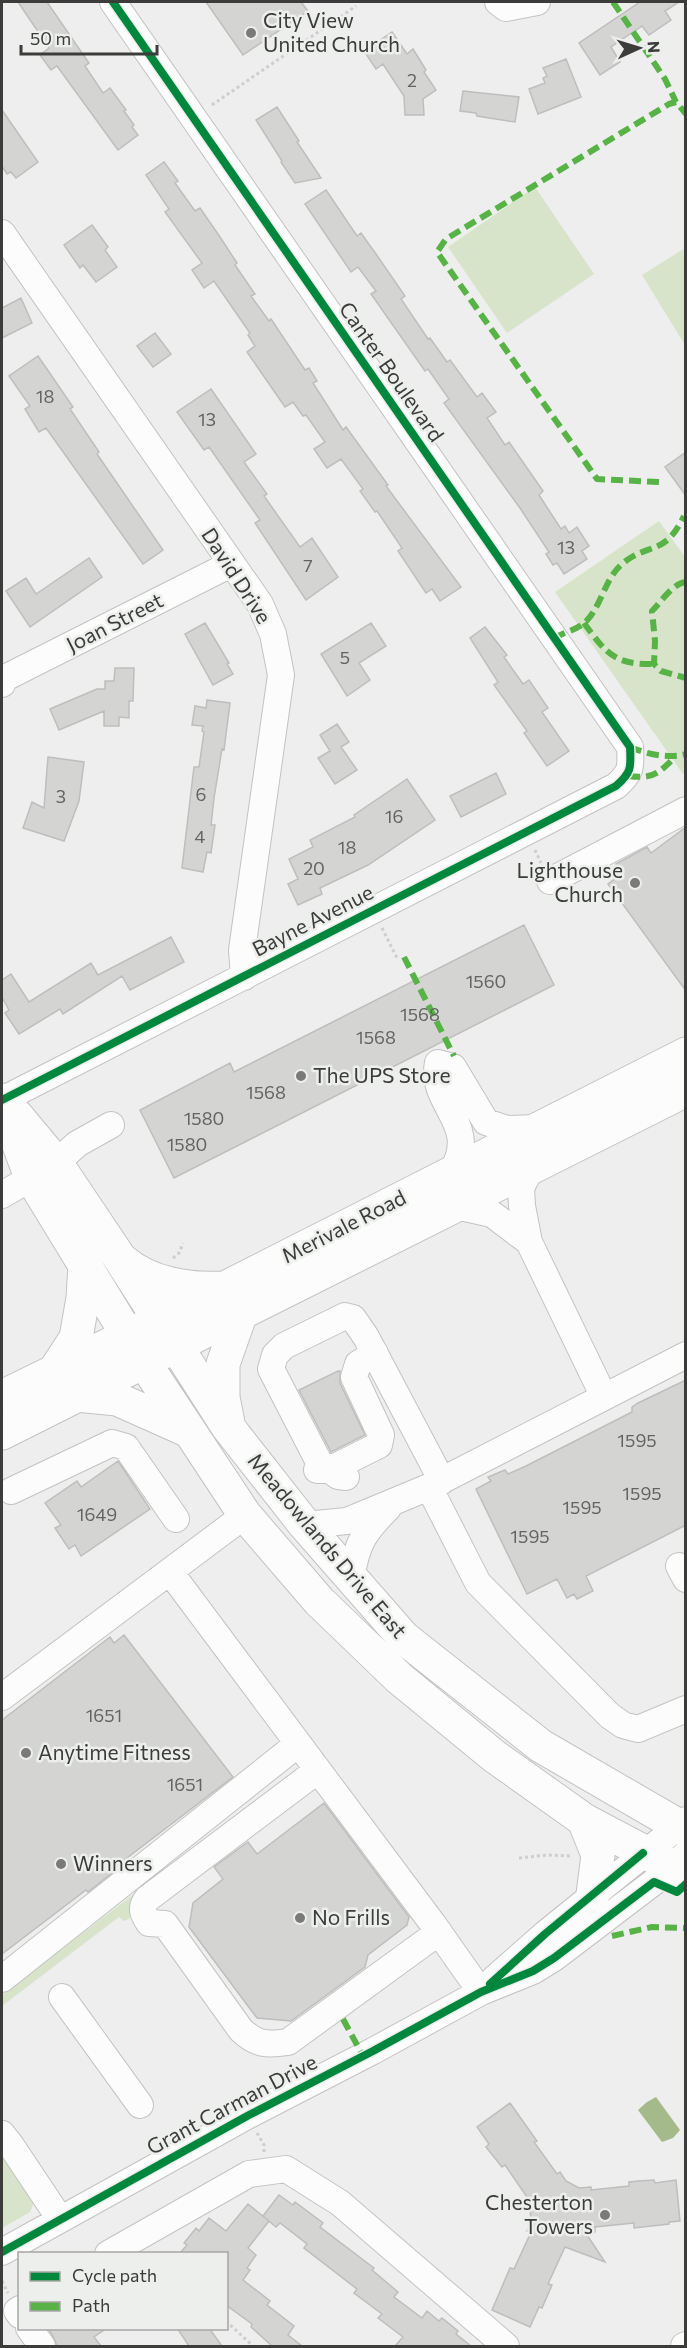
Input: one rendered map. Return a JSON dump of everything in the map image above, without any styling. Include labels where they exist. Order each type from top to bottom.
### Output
[{"type":"main road","name":"Merivale Road","points":[[233,1301],[451,1173],[686,1054]]},
{"type":"main road","name":"Merivale Road","points":[[2,1433],[77,1395],[136,1349],[167,1333],[233,1301],[456,1206],[686,1090]]},
{"type":"main road","points":[[2,1099],[44,1170]]},
{"type":"main road","name":"Meadowlands Drive East","points":[[44,1170],[122,1260],[228,1427],[305,1525],[404,1638],[504,1718],[676,1846]]},
{"type":"main road","name":"Meadowlands Drive East","points":[[44,1170],[86,1265],[136,1349],[245,1515],[319,1601],[399,1678],[494,1756],[584,1820],[676,1846]]},
{"type":"main road","points":[[122,1260],[136,1272],[170,1283],[201,1289],[233,1301],[224,1364],[223,1397],[228,1427]]},
{"type":"main road","points":[[54,1372],[76,1338],[86,1265]]},
{"type":"main road","name":"Merivale Road","points":[[2,1397],[54,1372],[136,1349]]},
{"type":"main road","points":[[77,1395],[117,1399],[189,1431]]},
{"type":"main road","points":[[584,1820],[598,1855],[593,1894]]},
{"type":"street","name":"Canter Boulevard","points":[[113,2],[630,747],[631,765]]},
{"type":"street","points":[[502,4],[537,2]]},
{"type":"street","name":"David Drive","points":[[2,233],[260,604],[273,634],[281,675],[242,950],[244,977]]},
{"type":"street","name":"Joan Street","points":[[2,680],[231,564]]},
{"type":"street","name":"Bayne Avenue","points":[[2,1099],[616,786],[628,776],[631,765]]},
{"type":"street","points":[[550,881],[686,810]]},
{"type":"street","points":[[451,1173],[461,1155],[462,1139],[436,1079],[438,1064],[453,1067],[490,1125],[507,1129],[540,1128]]},
{"type":"street","points":[[2,1195],[44,1170],[77,1144],[111,1125]]},
{"type":"street","points":[[531,1168],[521,1188],[529,1242],[604,1397]]},
{"type":"street","points":[[456,1206],[492,1214],[529,1242]]},
{"type":"street","points":[[370,1345],[358,1364],[354,1377],[381,1435],[379,1445],[336,1473],[319,1462],[287,1378],[271,1369],[271,1364],[279,1349],[345,1316],[353,1318],[370,1345],[436,1484],[478,1583],[610,1716],[623,1725],[638,1729],[686,1709]]},
{"type":"street","points":[[305,1525],[347,1521],[393,1504],[686,1355]]},
{"type":"street","points":[[12,1491],[112,1443],[126,1447],[176,1519]]},
{"type":"street","points":[[351,1578],[355,1554],[366,1530],[393,1504]]},
{"type":"street","points":[[2,1697],[245,1515]]},
{"type":"street","points":[[170,1572],[439,1932],[481,1992]]},
{"type":"street","points":[[2,1979],[298,1744]]},
{"type":"street","points":[[318,1770],[147,1899],[143,1904],[143,1913],[149,1923],[165,1924],[241,2030],[266,2045],[288,2042],[439,1932]]},
{"type":"street","name":"Grant Carman Drive","points":[[481,1992],[593,1894],[676,1846]]},
{"type":"street","name":"Grant Carman Drive","points":[[2,2252],[249,2115],[481,1992],[532,1971],[554,1958],[676,1846]]},
{"type":"street","points":[[62,1997],[140,2105]]},
{"type":"street","points":[[2,2134],[60,2219]]},
{"type":"street","points":[[110,2252],[249,2174],[285,2169],[340,2203],[506,2346]]},
{"type":"street","points":[[30,2330],[42,2346]]},
{"type":"path","points":[[193,118],[356,6]]},
{"type":"path","points":[[525,833],[550,881]]},
{"type":"path","points":[[373,911],[398,960]]},
{"type":"path","points":[[519,1858],[568,1855],[577,1858]]},
{"type":"path","points":[[249,2115],[264,2145],[267,2172]]},
{"type":"path","points":[[228,2323],[253,2346]]},
{"type":"shaded area","points":[[535,187],[594,274],[507,333],[448,247]]},
{"type":"shaded area","points":[[685,248],[685,345],[642,275]]},
{"type":"shaded area","points":[[659,521],[685,557],[686,772],[683,774],[555,592]]},
{"type":"shaded area","points":[[137,1894],[129,1919],[124,1921],[119,1917],[2,2006],[2,1995]]},
{"type":"shaded area","points":[[656,2097],[680,2130],[673,2138],[662,2142],[638,2110]]},
{"type":"shaded area","points":[[2,2144],[35,2200],[30,2212],[2,2228]]},
{"type":"building","points":[[18,2],[47,2],[89,63],[85,66],[103,93],[110,88],[126,110],[124,111],[138,135],[118,150],[57,66],[51,70],[40,55],[49,48]]},
{"type":"building","name":"City View United Church","points":[[206,2],[301,2],[308,11],[243,55]]},
{"type":"building","points":[[640,2],[679,2],[665,11],[671,20],[649,35],[642,26],[611,47],[620,62],[600,75],[579,43]]},
{"type":"building","points":[[392,32],[407,54],[413,49],[436,90],[423,99],[424,115],[405,115],[404,96],[383,64],[376,69],[364,51]]},
{"type":"building","points":[[566,59],[581,97],[538,114],[529,89],[545,83],[543,78],[547,76],[543,68]]},
{"type":"building","points":[[463,91],[519,97],[515,122],[460,111]]},
{"type":"building","points":[[277,107],[321,178],[295,183],[281,162],[256,120]]},
{"type":"building","points":[[2,110],[38,162],[16,178],[11,172],[7,174],[2,166]]},
{"type":"building","points":[[164,162],[178,181],[175,183],[195,211],[200,208],[237,263],[235,265],[255,294],[251,296],[269,321],[271,319],[305,370],[309,368],[317,381],[313,383],[343,430],[346,427],[388,485],[386,486],[461,587],[440,601],[432,589],[426,593],[398,551],[402,548],[377,511],[375,512],[360,491],[363,489],[341,459],[327,468],[314,449],[325,442],[306,415],[303,416],[293,402],[285,407],[247,352],[255,346],[248,335],[250,333],[214,281],[204,288],[192,270],[202,263],[165,212],[169,209],[146,175]]},
{"type":"building","points":[[326,190],[357,236],[361,233],[405,296],[401,299],[428,339],[430,338],[447,362],[450,360],[477,397],[482,393],[496,412],[487,418],[505,445],[509,442],[543,491],[539,495],[561,529],[565,526],[569,533],[577,527],[589,546],[582,551],[587,559],[564,574],[557,563],[553,565],[546,554],[549,552],[520,508],[444,403],[449,399],[428,369],[425,371],[371,294],[376,291],[358,267],[351,272],[305,204]]},
{"type":"building","points":[[92,225],[108,247],[105,250],[117,267],[96,282],[83,265],[80,268],[64,245]]},
{"type":"building","points":[[21,298],[32,323],[2,338],[2,308]]},
{"type":"building","points":[[155,333],[171,354],[153,367],[137,346]]},
{"type":"building","points":[[38,356],[73,407],[70,409],[99,452],[97,454],[163,550],[143,564],[46,428],[39,432],[25,409],[30,406],[9,376]]},
{"type":"building","points":[[211,389],[256,454],[244,462],[267,494],[264,496],[300,547],[312,538],[338,577],[306,600],[255,523],[260,520],[209,447],[204,450],[177,412]]},
{"type":"building","points":[[686,452],[686,496],[665,467]]},
{"type":"building","points":[[89,558],[102,577],[30,627],[6,591],[26,578],[36,594]]},
{"type":"building","points":[[205,623],[233,674],[213,685],[185,634]]},
{"type":"building","points":[[371,623],[386,646],[359,663],[370,680],[347,696],[321,654]]},
{"type":"building","points":[[485,627],[507,655],[504,657],[523,684],[529,680],[548,708],[542,712],[569,751],[547,766],[524,733],[527,731],[494,685],[498,682],[470,638]]},
{"type":"building","points":[[115,668],[134,668],[133,701],[129,701],[129,718],[119,717],[119,726],[104,726],[104,711],[59,730],[50,709],[97,689],[105,689],[105,681],[114,681]]},
{"type":"building","points":[[207,700],[230,703],[224,750],[222,749],[214,798],[211,825],[215,825],[211,853],[207,852],[203,872],[182,868],[194,767],[199,767],[204,732],[202,731],[203,726],[192,725],[195,706],[206,708]]},
{"type":"building","points":[[337,724],[349,742],[341,747],[357,770],[335,784],[318,758],[330,751],[320,735]]},
{"type":"building","points":[[48,757],[84,762],[79,801],[64,841],[23,828],[32,802],[44,808]]},
{"type":"building","points":[[496,773],[506,794],[461,817],[450,796]]},
{"type":"building","points":[[407,779],[435,820],[368,865],[320,888],[322,894],[298,905],[288,884],[298,879],[289,859],[313,847],[310,840],[355,817],[354,815]]},
{"type":"building","points":[[686,827],[686,991],[608,884],[623,873],[616,864],[647,847],[651,853]]},
{"type":"building","points":[[524,925],[554,985],[174,1178],[140,1110],[230,1063],[234,1072]]},
{"type":"building","points":[[171,937],[184,962],[130,990],[122,976],[63,1014],[60,1009],[19,1034],[5,1013],[9,1010],[2,997],[2,980],[11,974],[29,1002],[91,963],[98,975]]},
{"type":"building","points":[[340,1371],[340,1383],[365,1435],[331,1452],[299,1390]]},
{"type":"building","points":[[686,1380],[686,1525],[586,1576],[593,1591],[577,1599],[574,1594],[567,1598],[557,1579],[527,1594],[476,1489],[491,1481],[488,1477],[505,1470],[508,1474],[526,1466],[632,1412],[632,1407],[638,1403]]},
{"type":"building","points":[[118,1461],[150,1509],[81,1556],[75,1545],[69,1549],[55,1528],[61,1525],[45,1503],[77,1481],[81,1487]]},
{"type":"building","points":[[124,1635],[233,1777],[110,1871],[112,1873],[88,1892],[86,1890],[2,1954],[2,1720],[110,1637],[114,1643]]},
{"type":"building","name":"No Frills","points":[[324,1803],[409,1917],[407,1925],[368,1955],[365,1967],[291,2021],[257,2018],[189,1927],[193,1903],[223,1879],[214,1867],[248,1842],[257,1854]]},
{"type":"building","name":"Chesterton Towers","points":[[510,2103],[537,2141],[534,2142],[557,2174],[560,2172],[566,2181],[579,2188],[591,2187],[591,2190],[629,2186],[629,2182],[654,2180],[655,2183],[676,2180],[680,2221],[634,2228],[634,2223],[595,2227],[595,2232],[585,2232],[605,2262],[565,2247],[548,2284],[552,2285],[542,2308],[539,2307],[530,2327],[492,2310],[510,2268],[514,2269],[531,2232],[527,2231],[531,2222],[530,2208],[524,2200],[527,2197],[505,2165],[502,2167],[486,2147],[489,2144],[477,2127]]},
{"type":"building","points":[[279,2195],[293,2205],[295,2202],[323,2223],[320,2227],[374,2268],[372,2270],[398,2292],[394,2297],[422,2318],[427,2311],[439,2321],[442,2318],[471,2346],[395,2346],[403,2337],[378,2318],[382,2314],[354,2293],[357,2289],[304,2248],[307,2244],[280,2223],[276,2227],[263,2216]]},
{"type":"building","points":[[248,2204],[269,2221],[248,2248],[256,2255],[247,2268],[250,2270],[243,2280],[270,2301],[267,2305],[294,2326],[288,2335],[302,2346],[272,2346],[251,2327],[252,2324],[228,2306],[228,2252],[181,2252],[187,2245],[184,2243],[196,2228],[199,2231],[209,2218],[226,2231]]},
{"type":"building","points":[[49,2330],[104,2330],[94,2337],[101,2346],[57,2346]]},
{"type":"building","points":[[178,2330],[210,2330],[222,2346],[189,2346]]},
{"type":"marked path","points":[[613,2],[665,79],[676,102]]},
{"type":"marked path","points":[[659,482],[597,479],[437,252],[446,239],[669,104],[676,102],[686,114]]},
{"type":"marked path","points":[[554,638],[583,624],[594,611],[615,571],[639,553],[662,544],[670,538],[684,516]]},
{"type":"marked path","points":[[686,582],[672,589],[652,611],[655,641],[654,664],[661,671],[686,678]]},
{"type":"marked path","points":[[584,623],[612,655],[629,662],[654,664]]},
{"type":"marked path","points":[[630,747],[658,755],[686,754]]},
{"type":"marked path","points":[[628,776],[644,777],[654,774],[675,757]]},
{"type":"marked path","points":[[404,957],[454,1056]]},
{"type":"marked path","points":[[612,1936],[652,1927],[686,1928]]},
{"type":"marked path","points":[[343,2019],[363,2056]]},
{"type":"cycle path","points":[[2,1100],[616,786],[628,773],[630,764],[630,747],[113,2]]},
{"type":"cycle path","points":[[490,1984],[545,1934],[643,1853]]},
{"type":"cycle path","points":[[2,2252],[249,2115],[481,1992],[533,1971],[554,1958],[654,1882],[677,1892],[686,1884]]},
{"type":"place","name":"City View United Church","points":[[251,33]]},
{"type":"place","name":"Lighthouse Church","points":[[635,883]]},
{"type":"place","name":"The UPS Store","points":[[301,1076]]},
{"type":"place","name":"Anytime Fitness","points":[[26,1753]]},
{"type":"place","name":"Winners","points":[[61,1864]]},
{"type":"place","name":"No Frills","points":[[300,1918]]},
{"type":"place","name":"Chesterton Towers","points":[[605,2215]]}]
